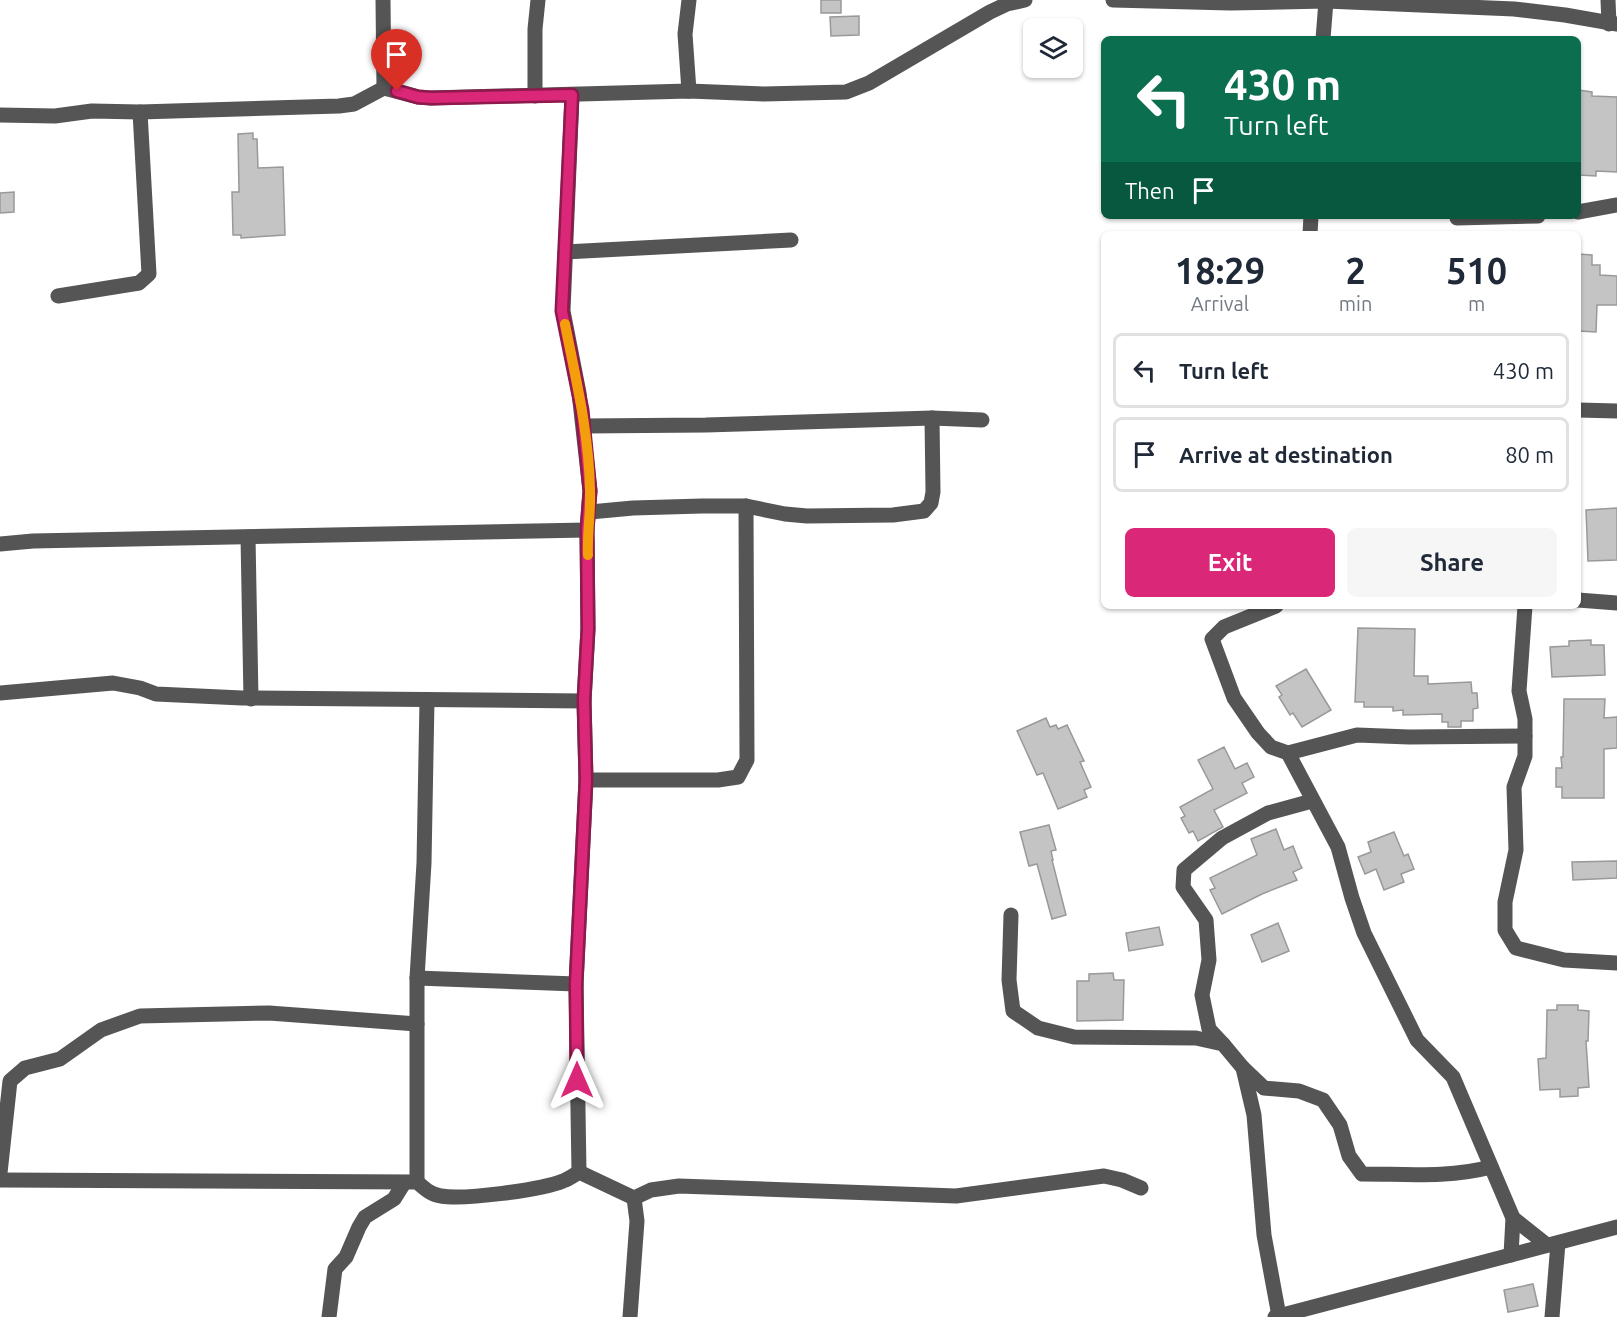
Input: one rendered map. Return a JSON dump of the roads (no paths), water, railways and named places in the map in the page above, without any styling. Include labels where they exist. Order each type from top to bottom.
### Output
[{"type":"street","points":[[383,0],[384,88]]},
{"type":"street","points":[[535,96],[535,28],[538,0]]},
{"type":"street","points":[[689,0],[685,34],[689,91]]},
{"type":"street","points":[[0,115],[55,116],[92,111],[140,112],[339,106],[354,104],[384,88],[431,98],[689,91],[764,94],[846,92],[869,83],[1006,2],[1025,0]]},
{"type":"street","points":[[1113,0],[1465,4],[1565,15],[1613,24],[1608,0]]},
{"type":"street","points":[[1323,36],[1326,1]]},
{"type":"street","points":[[572,95],[562,311],[584,426],[590,491],[587,530],[588,629],[584,700],[586,780],[576,984],[579,1172]]},
{"type":"street","points":[[58,296],[139,283],[149,274],[140,112]]},
{"type":"street","points":[[1581,211],[1617,205]]},
{"type":"street","points":[[565,252],[791,240]]},
{"type":"street","points":[[1581,410],[1617,411]]},
{"type":"street","points":[[584,426],[706,425],[932,418],[982,420]]},
{"type":"street","points":[[590,512],[642,507],[746,506],[807,516],[893,515],[924,511],[931,502],[933,492],[932,418]]},
{"type":"street","points":[[586,780],[718,780],[738,777],[747,760],[746,506]]},
{"type":"street","points":[[0,544],[33,541],[587,530]]},
{"type":"street","points":[[248,537],[251,699]]},
{"type":"street","points":[[1581,600],[1617,603]]},
{"type":"street","points":[[1269,609],[1224,627],[1212,639],[1234,698],[1258,734],[1271,747],[1288,753],[1357,735],[1526,736]]},
{"type":"street","points":[[1525,609],[1519,691],[1525,719],[1525,756],[1515,787],[1516,850],[1505,902],[1505,930],[1516,948],[1564,960],[1617,963]]},
{"type":"street","points":[[0,693],[113,683],[140,688],[156,694],[251,699],[584,700]]},
{"type":"street","points":[[329,1317],[335,1269],[346,1257],[365,1217],[394,1199],[410,1183],[417,978],[424,863],[427,700]]},
{"type":"street","points":[[1288,753],[1338,847],[1364,933],[1418,1040],[1454,1077],[1513,1218],[1511,1255]]},
{"type":"street","points":[[1312,801],[1268,813],[1222,838],[1185,870],[1183,887],[1206,920],[1209,960],[1202,995],[1209,1029],[1264,1088],[1299,1091],[1323,1100],[1340,1125],[1349,1155],[1362,1174],[1440,1175],[1471,1172],[1491,1167]]},
{"type":"street","points":[[1011,915],[1009,980],[1013,1011],[1038,1028],[1074,1037],[1196,1038],[1223,1044]]},
{"type":"street","points":[[417,978],[576,984]]},
{"type":"street","points":[[0,1173],[10,1081],[25,1068],[60,1059],[101,1030],[140,1016],[269,1013],[417,1024]]},
{"type":"street","points":[[1243,1068],[1254,1114],[1264,1235],[1277,1316],[1617,1227]]},
{"type":"street","points":[[0,1180],[410,1183],[441,1196],[479,1195],[542,1188],[564,1181],[579,1172]]},
{"type":"street","points":[[579,1172],[633,1198],[651,1190],[679,1186],[956,1196],[1104,1176],[1141,1188]]},
{"type":"street","points":[[630,1317],[637,1221],[633,1198]]},
{"type":"street","points":[[1513,1218],[1552,1244]]},
{"type":"street","points":[[1552,1244],[1552,1317]]}]
